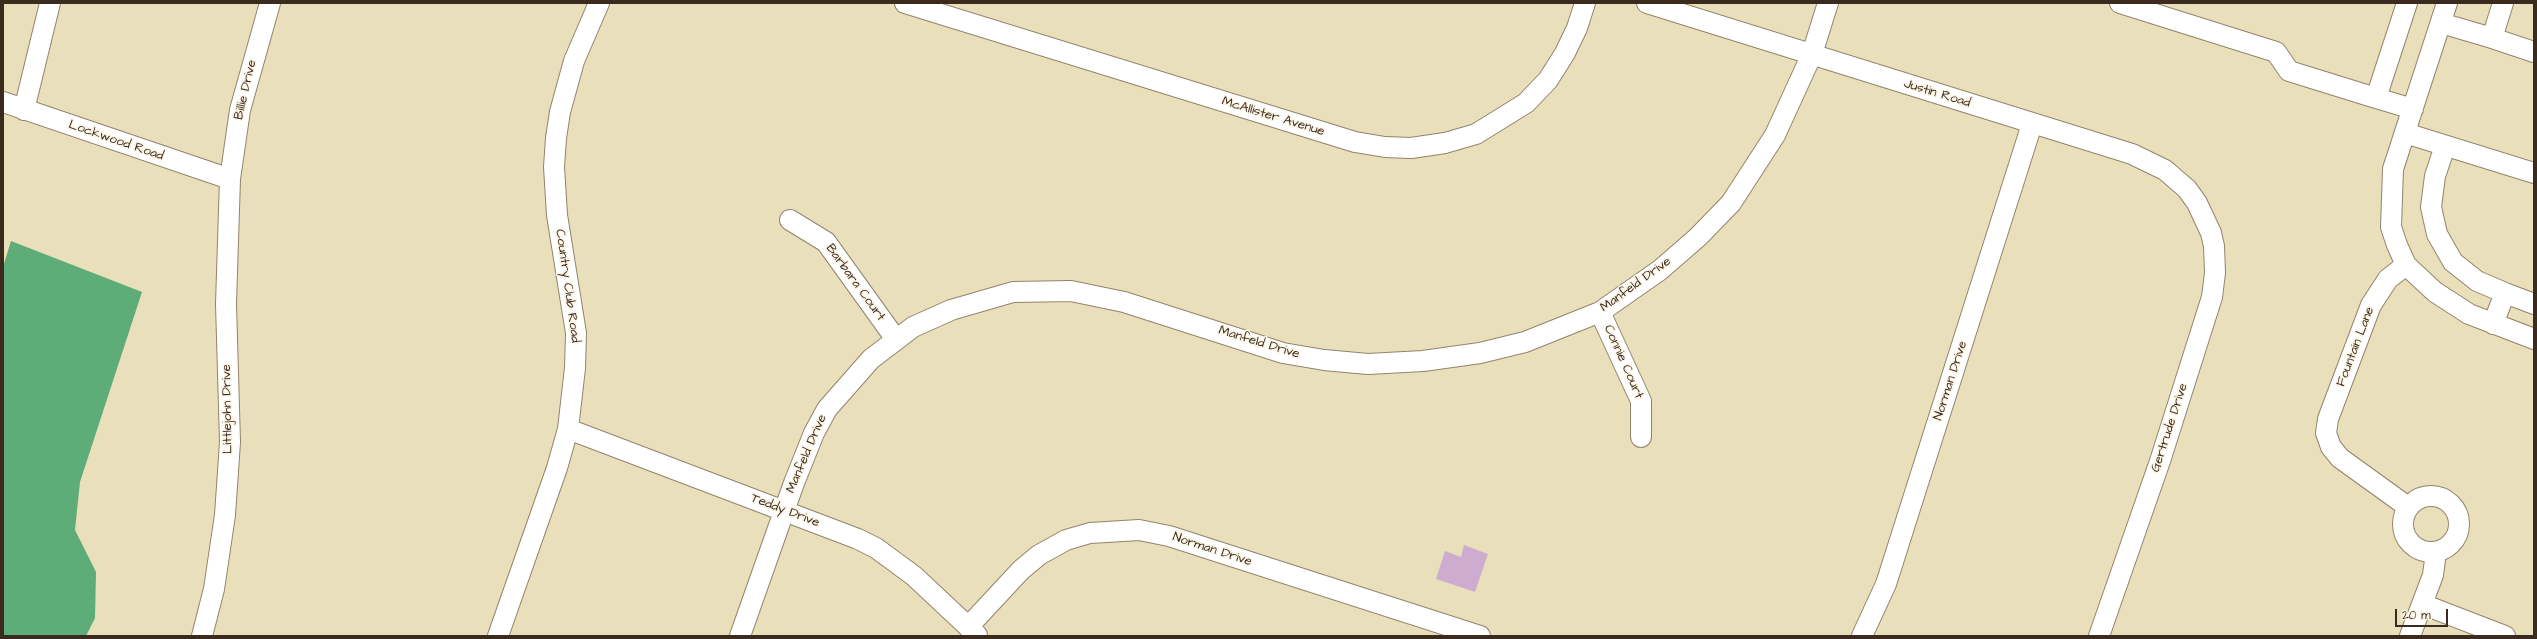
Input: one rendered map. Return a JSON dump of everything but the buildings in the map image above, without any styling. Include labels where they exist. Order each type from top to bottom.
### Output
[{"type":"street","points":[[24,110],[50,3]]},
{"type":"street","name":"Billie Drive","points":[[230,179],[240,110],[270,3]]},
{"type":"street","name":"Country Club Road","points":[[498,636],[557,468],[568,429],[575,368],[576,333],[557,216],[554,167],[556,138],[560,112],[574,61],[599,3]]},
{"type":"street","name":"McAllister Avenue","points":[[905,3],[1355,142],[1385,147],[1411,148],[1445,143],[1476,134],[1526,103],[1548,80],[1565,53],[1577,28],[1585,3]]},
{"type":"street","name":"Justin Road","points":[[1647,3],[2132,154],[2153,162],[2187,188],[2205,217]]},
{"type":"street","name":"Manfeld Drive","points":[[740,636],[784,510],[814,433],[827,409],[871,359],[895,338],[913,327],[951,310],[1014,292],[1071,292],[1124,302],[1283,353],[1368,364],[1422,361],[1480,353],[1525,342],[1600,312],[1660,270],[1698,237],[1731,203],[1775,135],[1812,54],[1828,3]]},
{"type":"street","points":[[2120,3],[2276,52],[2289,71],[2413,109]]},
{"type":"street","points":[[2376,98],[2407,3]]},
{"type":"street","points":[[2447,3],[2394,169],[2390,209],[2391,227],[2396,245],[2406,265],[2435,292],[2469,314],[2534,339]]},
{"type":"street","points":[[2492,38],[2504,3]]},
{"type":"street","points":[[2440,23],[2534,52]]},
{"type":"street","name":"Lockwood Road","points":[[3,102],[230,179]]},
{"type":"street","name":"Norman Drive","points":[[1862,636],[1876,608],[1888,577],[2032,124]]},
{"type":"street","points":[[2405,133],[2534,173]]},
{"type":"street","points":[[2445,146],[2435,176],[2431,207],[2437,234],[2453,262],[2477,281],[2534,304]]},
{"type":"street","name":"Littlejohn Drive","points":[[202,636],[214,589],[225,515],[230,442],[226,304],[230,179]]},
{"type":"street","name":"Gertrude Drive","points":[[2099,636],[2160,461],[2212,297],[2216,256],[2211,233],[2205,217]]},
{"type":"street","name":"Barbara Court","points":[[790,220],[826,242],[895,338]]},
{"type":"street","name":"Fountain Lane","points":[[2406,265],[2388,279],[2371,305],[2328,419],[2326,433],[2331,447],[2340,458],[2408,507]]},
{"type":"street","points":[[2494,324],[2505,293]]},
{"type":"street","name":"Connie Court","points":[[1600,312],[1642,401],[1641,437]]},
{"type":"street","name":"Teddy Drive","points":[[568,429],[784,510],[876,548],[914,576],[973,631]]},
{"type":"street","points":[[2432,495],[2441,497],[2456,508],[2460,526],[2458,535],[2445,549],[2436,552],[2417,549],[2410,543],[2402,525],[2408,507],[2423,496],[2432,495]]},
{"type":"street","name":"Norman Drive","points":[[973,631],[1021,570],[1039,555],[1066,540],[1090,533],[1139,530],[1169,536],[1480,636]]},
{"type":"street","points":[[2410,636],[2433,575],[2436,552]]},
{"type":"street","points":[[2422,604],[2505,636]]},
{"type":"green space","points":[[11,241],[142,292],[80,482],[75,530],[96,572],[95,618],[86,636],[3,636],[3,267]]}]
